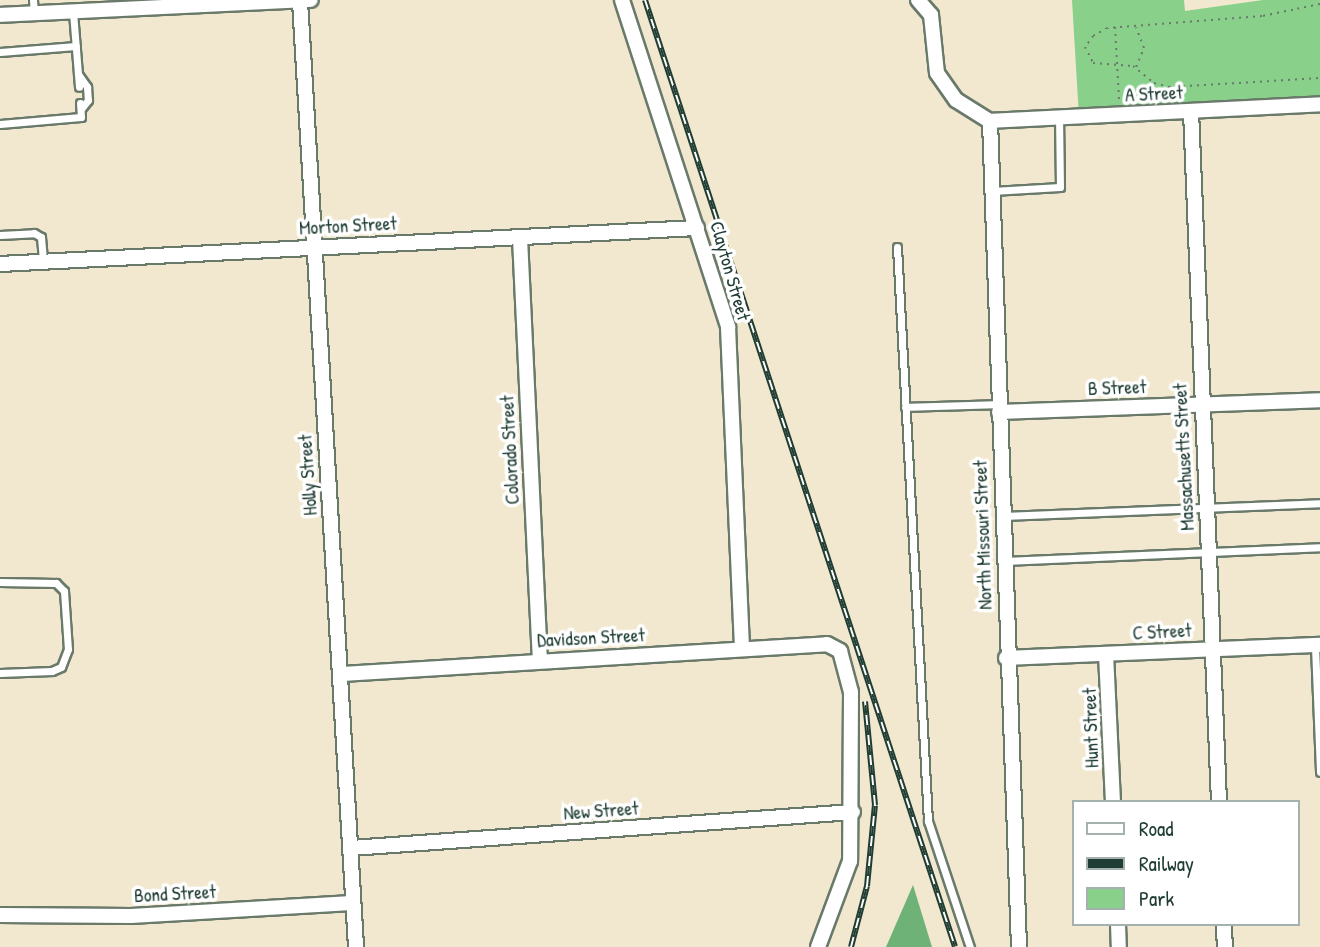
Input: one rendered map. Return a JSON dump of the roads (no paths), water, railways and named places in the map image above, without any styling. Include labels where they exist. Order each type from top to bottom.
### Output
[{"type":"street","points":[[0,15],[34,7],[73,11],[311,0]]},
{"type":"street","name":"Clayton Street","points":[[622,0],[728,327],[743,649]]},
{"type":"street","points":[[918,0],[931,15]]},
{"type":"street","points":[[930,0],[937,73],[956,100],[990,121]]},
{"type":"street","name":"Holly Street","points":[[300,1],[312,247],[342,674],[356,947]]},
{"type":"street","name":"A Street","points":[[990,121],[1320,104]]},
{"type":"street","name":"Massachusetts Street","points":[[1191,110],[1200,405],[1219,800]]},
{"type":"street","name":"North Missouri Street","points":[[990,121],[1006,658],[1019,947]]},
{"type":"street","name":"Morton Street","points":[[0,264],[697,228]]},
{"type":"street","name":"Colorado Street","points":[[520,238],[540,661]]},
{"type":"street","name":"B Street","points":[[999,408],[1320,400]]},
{"type":"street","name":"Davidson Street","points":[[342,674],[827,644],[840,652],[851,692],[853,812]]},
{"type":"street","name":"C Street","points":[[1006,658],[1317,645]]},
{"type":"street","name":"Hunt Street","points":[[1107,654],[1113,800]]},
{"type":"street","points":[[818,947],[850,861],[853,812]]},
{"type":"street","name":"New Street","points":[[351,848],[853,812]]},
{"type":"street","name":"Bond Street","points":[[0,915],[131,916],[352,902]]},
{"type":"street","points":[[1118,926],[1119,947]]},
{"type":"street","points":[[1224,926],[1225,947]]},
{"type":"lane","points":[[73,11],[79,87]]},
{"type":"lane","points":[[0,52],[76,46]]},
{"type":"lane","points":[[0,124],[81,117],[80,106],[88,100],[87,87],[78,74]]},
{"type":"lane","points":[[992,191],[1060,187],[1059,118]]},
{"type":"lane","points":[[0,234],[34,233],[41,237],[43,261]]},
{"type":"lane","points":[[897,247],[928,821],[970,947]]},
{"type":"lane","points":[[905,407],[999,408]]},
{"type":"lane","points":[[1002,516],[1320,503]]},
{"type":"lane","points":[[1003,561],[1320,547]]},
{"type":"lane","points":[[0,582],[56,583],[64,591],[68,649],[61,667],[52,671],[0,673]]},
{"type":"lane","points":[[1317,645],[1320,772]]},
{"type":"railway","points":[[645,0],[955,947]]},
{"type":"railway","points":[[851,947],[867,886],[875,805],[865,701]]}]
